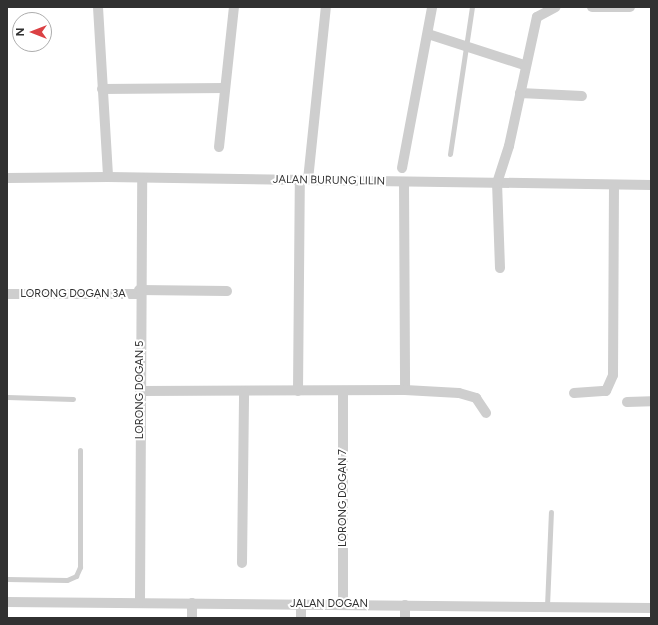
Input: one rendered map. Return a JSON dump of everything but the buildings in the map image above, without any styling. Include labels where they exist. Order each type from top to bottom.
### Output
[{"type":"street","points":[[98,7],[108,177]]},
{"type":"street","points":[[219,147],[234,7]]},
{"type":"street","points":[[298,391],[304,180],[326,7]]},
{"type":"street","points":[[402,168],[432,7]]},
{"type":"street","points":[[500,268],[498,183],[520,93],[524,65],[536,12],[556,7]]},
{"type":"street","points":[[592,7],[630,7]]},
{"type":"street","points":[[428,34],[524,65]]},
{"type":"street","points":[[102,89],[225,88]]},
{"type":"street","points":[[520,93],[582,96]]},
{"type":"street","name":"JALAN BURUNG LILIN","points":[[7,178],[108,177],[651,185]]},
{"type":"street","name":"LORONG DOGAN 5","points":[[140,602],[140,292],[142,178]]},
{"type":"street","points":[[404,182],[405,390]]},
{"type":"street","points":[[574,393],[606,391],[613,375],[614,185]]},
{"type":"street","name":"LORONG DOGAN 3A","points":[[7,294],[227,291]]},
{"type":"street","points":[[140,391],[405,390],[470,395],[476,398],[486,412]]},
{"type":"street","points":[[242,563],[244,391]]},
{"type":"street","name":"LORONG DOGAN 7","points":[[343,391],[343,605]]},
{"type":"street","points":[[628,402],[651,401]]},
{"type":"street","name":"JALAN DOGAN","points":[[7,602],[140,602],[651,608]]},
{"type":"street","points":[[192,603],[192,618]]},
{"type":"street","points":[[300,604],[301,618]]},
{"type":"street","points":[[405,605],[405,618]]},
{"type":"lane","points":[[450,154],[472,7]]},
{"type":"lane","points":[[7,397],[73,399]]},
{"type":"lane","points":[[7,579],[67,580],[76,576],[80,567],[80,450]]},
{"type":"lane","points":[[547,606],[551,512]]}]
